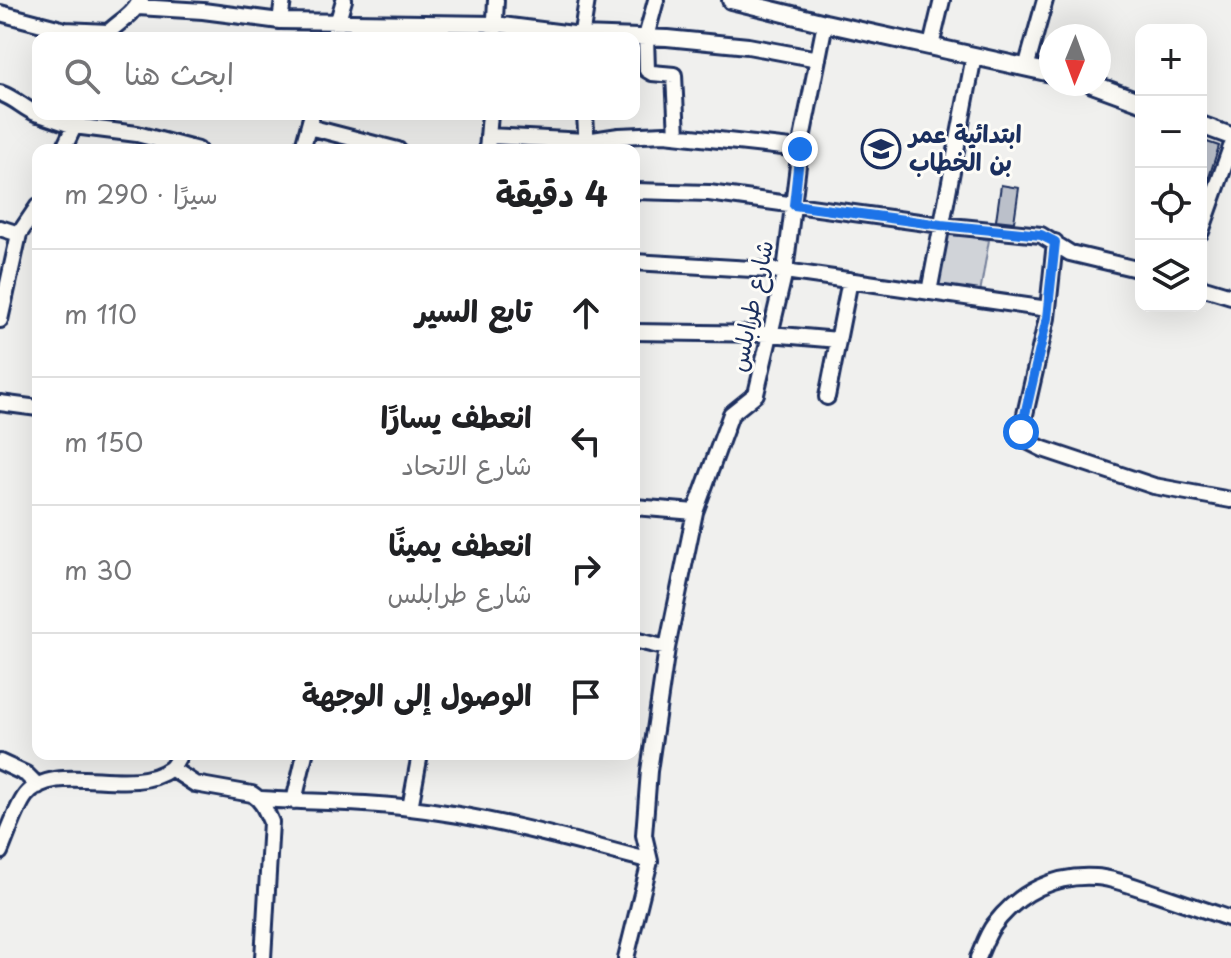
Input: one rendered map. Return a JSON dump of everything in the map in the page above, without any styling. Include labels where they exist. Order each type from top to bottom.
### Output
[{"type":"main road","points":[[731,0],[773,5],[825,23],[1039,71]]},
{"type":"main road","points":[[1111,91],[1135,100]]},
{"type":"main road","points":[[1207,127],[1231,136]]},
{"type":"street","points":[[280,21],[283,0]]},
{"type":"street","points":[[335,32],[344,0]]},
{"type":"street","points":[[109,32],[139,4],[212,6],[280,21],[402,22],[494,31],[496,0]]},
{"type":"street","points":[[582,32],[587,0]]},
{"type":"street","points":[[656,0],[646,37],[647,70],[671,74],[675,79],[677,135]]},
{"type":"street","points":[[931,46],[942,0]]},
{"type":"street","points":[[1026,68],[1045,0]]},
{"type":"street","points":[[0,13],[81,32]]},
{"type":"street","name":"شارع طرابلس","points":[[626,958],[650,861],[644,835],[649,771],[667,648],[695,512],[731,414],[756,394],[785,271],[800,149],[825,23]]},
{"type":"street","points":[[640,37],[748,46],[818,59]]},
{"type":"street","points":[[929,292],[974,56]]},
{"type":"street","points":[[0,93],[11,96],[32,112]]},
{"type":"street","points":[[66,144],[77,120],[175,144]]},
{"type":"street","points":[[304,144],[310,120],[380,144]]},
{"type":"street","points":[[489,120],[487,143],[537,144]]},
{"type":"street","points":[[585,120],[587,144]]},
{"type":"street","points":[[591,144],[619,136],[665,134],[800,149]]},
{"type":"street","points":[[1207,215],[1231,147]]},
{"type":"street","points":[[640,191],[709,193],[941,225],[1041,235],[1070,253],[1135,269]]},
{"type":"street","points":[[0,320],[19,234],[32,215]]},
{"type":"street","points":[[0,228],[19,234]]},
{"type":"street","points":[[1055,242],[1048,309],[1021,432],[1025,440],[1043,449],[1154,486],[1231,500]]},
{"type":"street","points":[[640,262],[785,271],[1048,309]]},
{"type":"street","points":[[827,397],[850,280]]},
{"type":"street","points":[[1207,289],[1231,296]]},
{"type":"street","points":[[640,332],[770,334],[838,340]]},
{"type":"street","points":[[0,403],[32,407]]},
{"type":"street","points":[[640,507],[695,512]]},
{"type":"street","points":[[640,641],[667,648]]},
{"type":"street","points":[[0,852],[26,795],[41,783],[61,778],[145,780],[172,769],[177,760]]},
{"type":"street","points":[[294,801],[304,760]]},
{"type":"street","points":[[410,808],[419,760]]},
{"type":"street","points":[[0,762],[26,774],[38,786]]},
{"type":"street","points":[[172,769],[195,784],[252,794],[261,799],[410,808],[517,826],[650,861]]},
{"type":"street","points":[[261,799],[271,822],[263,958]]},
{"type":"street","points":[[978,958],[993,926],[1011,907],[1048,882],[1069,878],[1097,877],[1131,885],[1231,919]]},
{"type":"shaded area","points":[[944,232],[989,240],[980,293],[935,287]]},
{"type":"building","points":[[1207,142],[1219,146],[1207,184]]},
{"type":"building","points":[[1001,185],[1019,188],[1014,222],[996,220]]},
{"type":"place","name":"ابتدائية عمر بن الخطاب","points":[[881,149]]},
{"type":"route","points":[[800,149],[794,205],[1041,235],[1055,242],[1047,318],[1021,432]]}]
